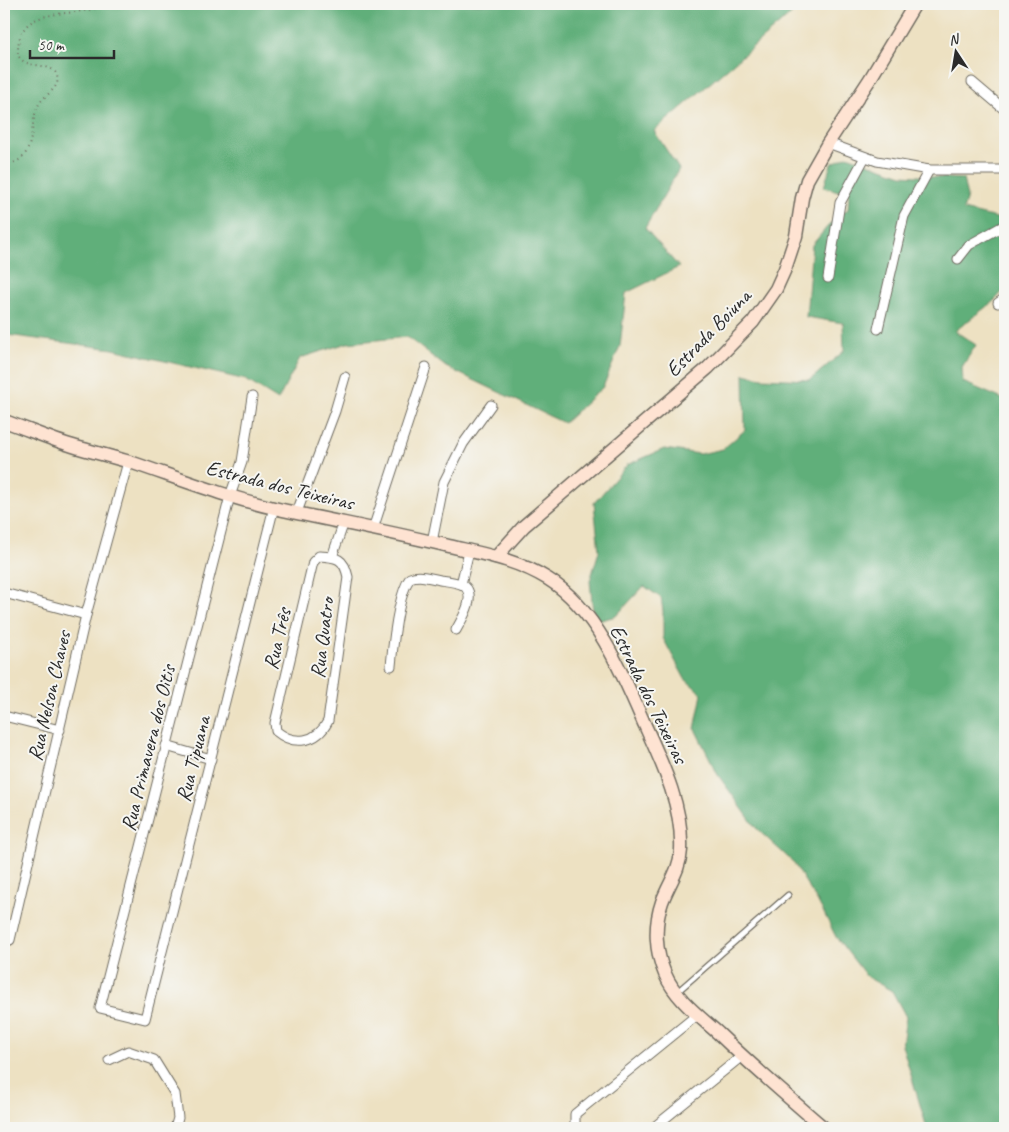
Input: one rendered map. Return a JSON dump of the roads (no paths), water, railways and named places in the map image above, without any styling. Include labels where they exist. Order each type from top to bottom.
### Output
[{"type":"street","name":"Estrada Boiuna","points":[[496,557],[524,526],[706,369],[753,322],[776,289],[785,269],[796,236],[807,180],[915,4]]},
{"type":"street","points":[[972,82],[1005,110]]},
{"type":"street","points":[[828,143],[877,161],[929,170],[1005,170]]},
{"type":"street","points":[[828,278],[840,203],[865,157]]},
{"type":"street","points":[[878,329],[904,216],[929,170]]},
{"type":"street","points":[[958,259],[969,245],[1005,225]]},
{"type":"street","points":[[373,529],[426,367]]},
{"type":"street","points":[[297,512],[345,376]]},
{"type":"street","name":"Rua Primavera dos Oitis","points":[[145,1019],[100,1008],[230,496],[242,462],[252,397]]},
{"type":"street","points":[[432,542],[444,482],[463,444],[491,406]]},
{"type":"street","name":"Estrada dos Teixeiras","points":[[4,421],[74,446],[230,496],[274,508],[496,557],[527,568],[550,580],[570,596],[607,645],[625,680],[672,789],[678,813],[681,848],[678,870],[662,902],[656,929],[658,954],[666,976],[676,993],[697,1015],[824,1128]]},
{"type":"street","name":"Rua Nelson Chaves","points":[[10,940],[86,615],[128,462]]},
{"type":"street","name":"Rua Tipuana","points":[[145,1019],[274,508]]},
{"type":"street","points":[[332,557],[344,522]]},
{"type":"street","points":[[461,584],[469,550]]},
{"type":"street","name":"Rua Três","points":[[275,723],[313,562],[319,556],[332,557]]},
{"type":"street","name":"Rua Quatro","points":[[275,723],[276,731],[282,736],[298,740],[309,740],[323,731],[328,721],[348,577],[346,566],[342,561],[332,557]]},
{"type":"street","points":[[390,666],[395,630],[405,584],[410,578],[422,576],[461,584],[467,589],[469,599],[465,614],[456,630]]},
{"type":"street","points":[[4,593],[86,615]]},
{"type":"street","points":[[4,716],[60,730]]},
{"type":"street","points":[[166,746],[211,759]]},
{"type":"street","points":[[575,1128],[574,1114],[697,1015]]},
{"type":"street","points":[[109,1060],[128,1051],[154,1060],[175,1094],[178,1118],[175,1128]]},
{"type":"street","points":[[653,1128],[742,1056]]},
{"type":"lane","points":[[676,993],[788,895]]}]
